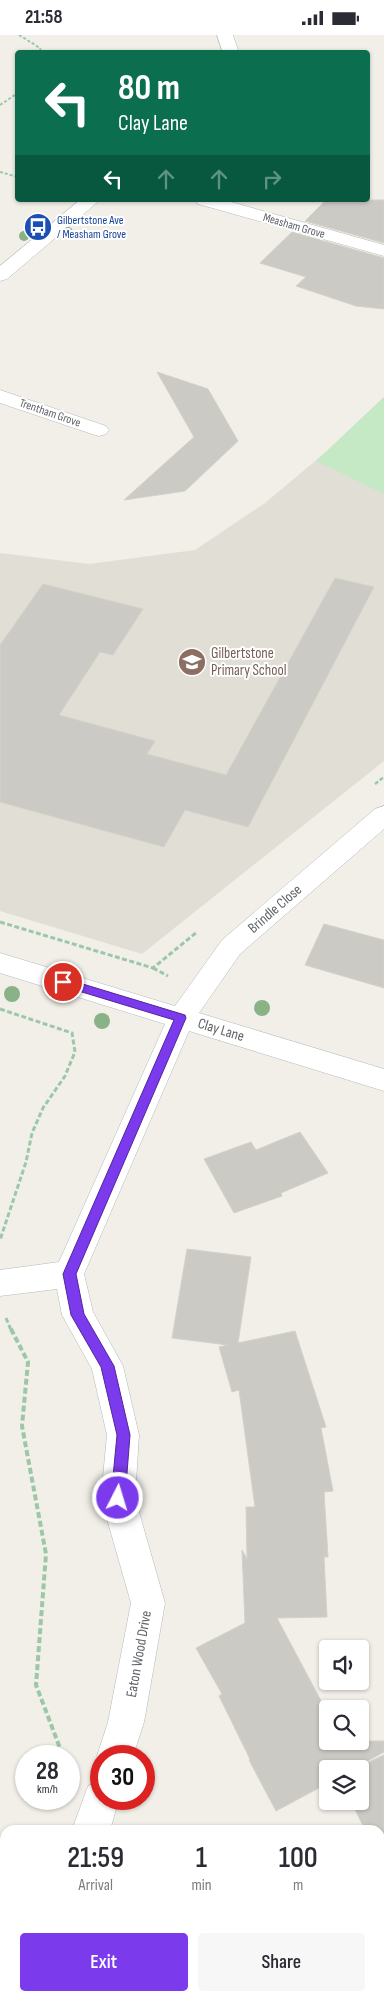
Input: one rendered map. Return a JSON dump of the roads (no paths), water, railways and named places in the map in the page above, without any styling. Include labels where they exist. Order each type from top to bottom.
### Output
[{"type":"street","points":[[224,35],[228,39],[230,50]]},
{"type":"street","points":[[0,275],[89,202]]},
{"type":"street","name":"Measham Grove","points":[[211,202],[384,251]]},
{"type":"street","name":"Trentham Grove","points":[[0,396],[99,430]]},
{"type":"street","name":"Brindle Close","points":[[181,1018],[231,947],[384,815]]},
{"type":"street","name":"Clay Lane","points":[[0,963],[384,1080]]},
{"type":"street","points":[[0,1283],[69,1274],[181,1018]]},
{"type":"street","name":"Eaton Wood Drive","points":[[69,1274],[78,1315],[107,1366],[123,1435],[118,1498],[148,1603],[126,1722],[119,1745]]},
{"type":"street","points":[[93,1825],[97,1810]]},
{"type":"place","name":"Gilbertstone Ave / Measham Grove","points":[[38,227]]},
{"type":"place","name":"Gilbertstone Primary School","points":[[192,662]]}]
